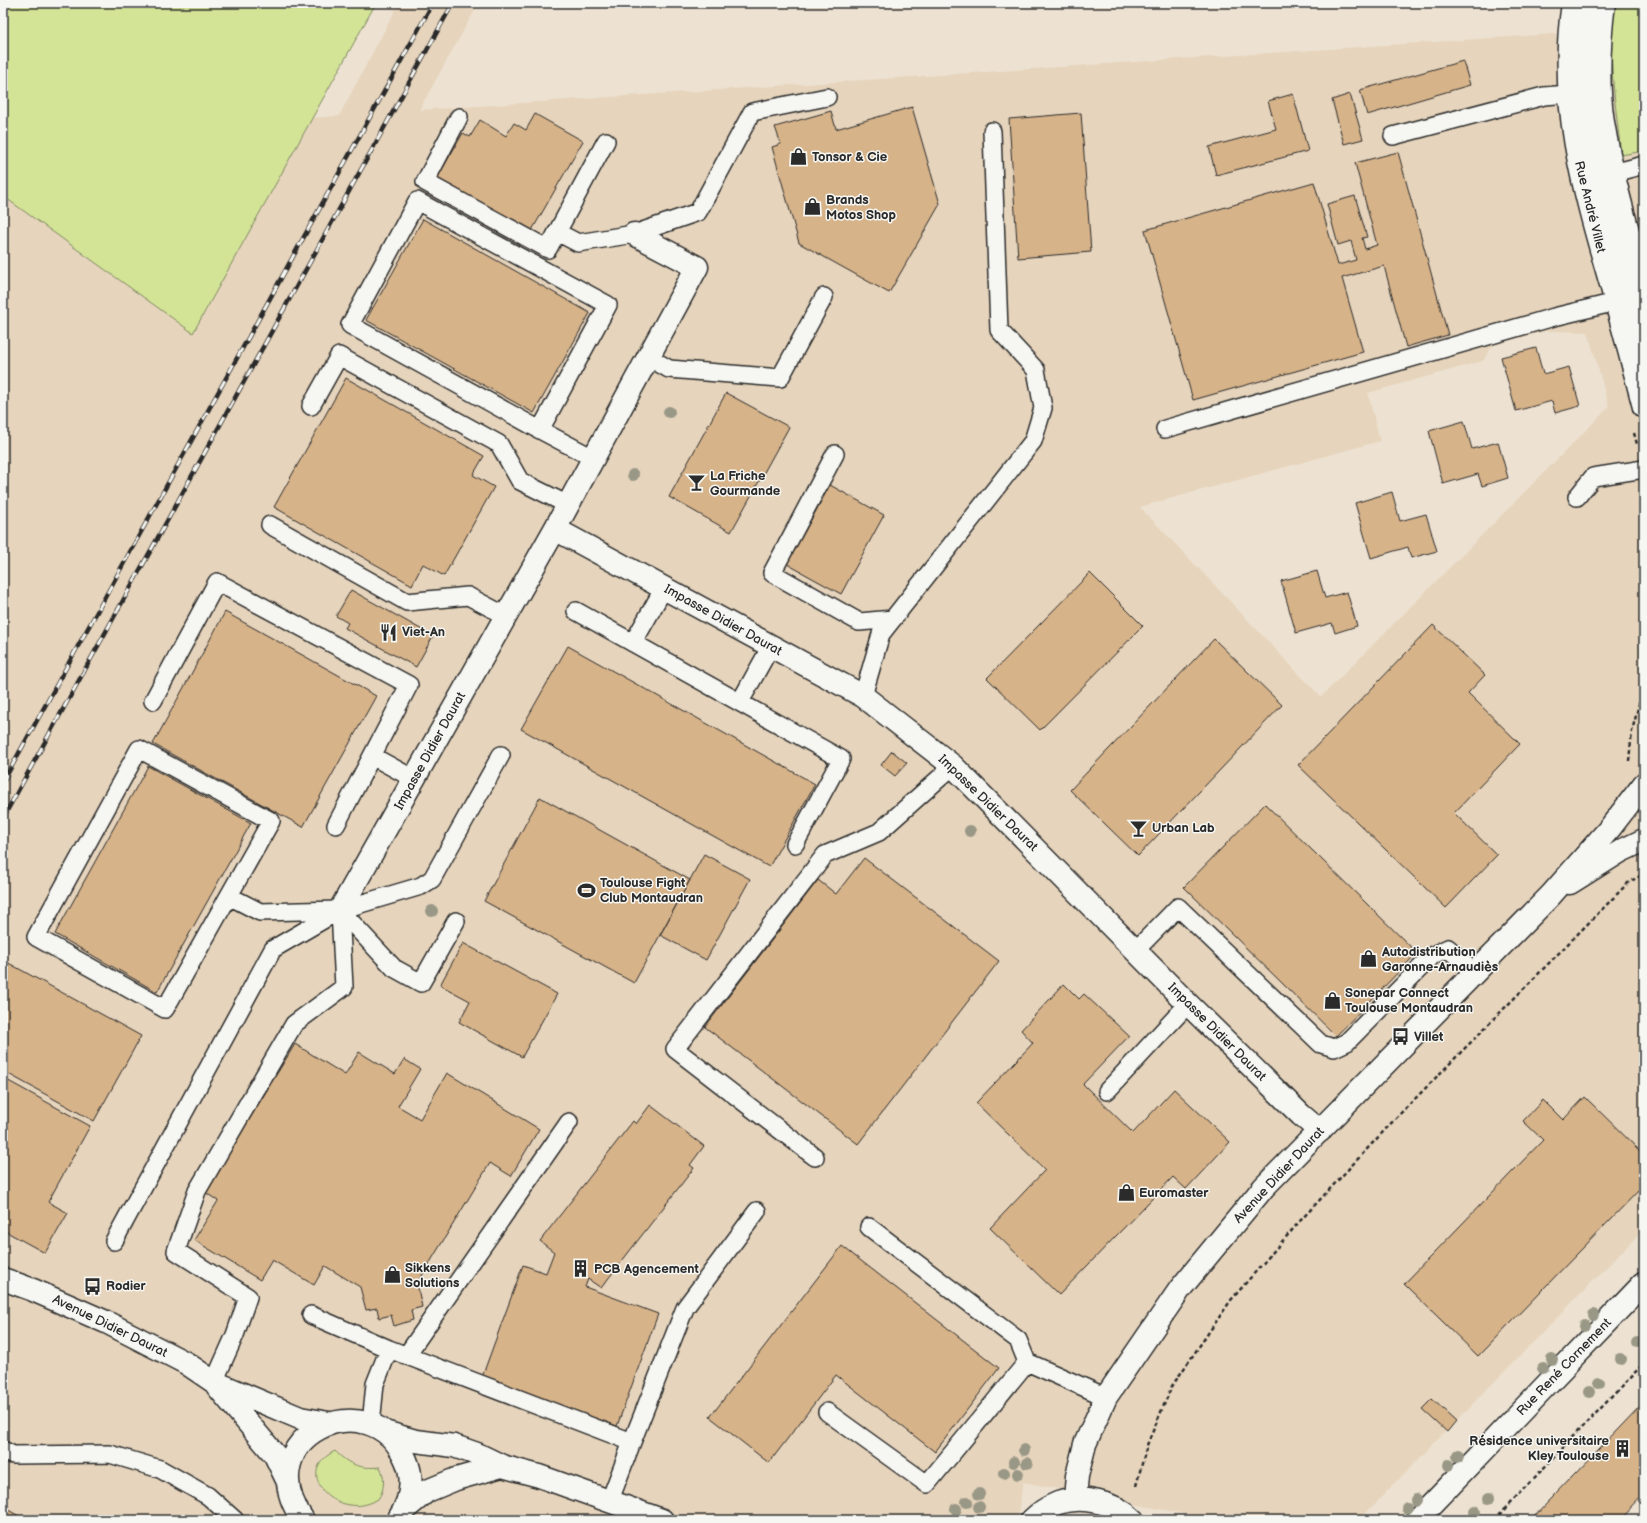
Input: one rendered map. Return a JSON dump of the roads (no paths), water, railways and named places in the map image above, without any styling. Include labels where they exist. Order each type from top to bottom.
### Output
[{"type":"main road","name":"Rue André Villet","points":[[1573,3],[1569,50],[1569,94],[1577,157],[1588,206],[1616,302],[1644,407]]},
{"type":"main road","points":[[1604,3],[1600,32],[1600,74],[1603,121],[1613,173],[1644,288]]},
{"type":"main road","name":"Impasse Didier Daurat","points":[[340,910],[555,529],[697,267],[634,234]]},
{"type":"main road","name":"Impasse Didier Daurat","points":[[555,529],[863,696],[952,766],[1188,1004],[1301,1115],[1320,1131]]},
{"type":"main road","name":"Avenue Didier Daurat","points":[[1075,1499],[1077,1476],[1085,1444],[1106,1396],[1180,1289],[1264,1187],[1551,895],[1610,828],[1639,790]]},
{"type":"main road","name":"Avenue Didier Daurat","points":[[1551,895],[1621,851],[1644,840]]},
{"type":"main road","name":"Avenue Didier Daurat","points":[[3,1279],[33,1290],[106,1322],[186,1363],[214,1382],[300,1418],[329,1423]]},
{"type":"main road","name":"Rue René Cornement","points":[[1417,1520],[1644,1284]]},
{"type":"main road","name":"Avenue Didier Daurat","points":[[214,1382],[275,1455],[288,1482]]},
{"type":"main road","points":[[304,1520],[295,1508],[290,1495],[288,1482],[291,1460],[298,1446],[310,1434],[329,1423],[351,1421],[416,1440],[454,1446],[477,1454],[502,1466],[539,1476],[610,1500],[662,1520]]},
{"type":"main road","points":[[379,1429],[402,1449],[410,1468],[411,1489],[402,1515]]},
{"type":"main road","points":[[402,1515],[428,1491],[456,1479],[502,1466]]},
{"type":"main road","points":[[1032,1520],[1041,1512],[1057,1503],[1075,1499],[1103,1502],[1130,1518]]},
{"type":"lane","points":[[1590,3],[1585,54],[1585,89],[1595,166],[1644,350]]},
{"type":"lane","points":[[1393,136],[1544,96],[1569,94]]},
{"type":"lane","points":[[557,232],[578,242],[634,234],[698,212],[752,112],[827,97]]},
{"type":"lane","points":[[459,117],[425,182],[548,249],[606,141]]},
{"type":"lane","points":[[863,696],[881,634],[1033,441],[1043,408],[1036,370],[999,330],[992,132]]},
{"type":"lane","points":[[1613,173],[1644,165]]},
{"type":"lane","points":[[540,430],[608,306],[417,202],[350,326],[540,430],[593,458]]},
{"type":"lane","points":[[648,357],[669,369],[780,378],[824,297]]},
{"type":"lane","points":[[1165,429],[1539,321],[1616,302]]},
{"type":"lane","points":[[311,406],[338,356],[499,444],[520,481],[568,505]]},
{"type":"lane","points":[[835,454],[772,573],[859,622],[893,619]]},
{"type":"lane","points":[[1577,497],[1593,477],[1644,469]]},
{"type":"lane","points":[[270,525],[407,602],[468,596],[506,616]]},
{"type":"lane","points":[[153,701],[217,582],[409,685],[336,825]]},
{"type":"lane","points":[[633,643],[664,588]]},
{"type":"lane","points":[[576,611],[841,759],[795,844]]},
{"type":"lane","points":[[740,702],[771,646]]},
{"type":"lane","points":[[139,749],[272,821],[229,896],[165,1009],[36,937],[139,749]]},
{"type":"lane","points":[[114,1240],[274,949],[340,910],[421,886],[432,879],[501,755]]},
{"type":"lane","points":[[372,756],[414,779]]},
{"type":"lane","points":[[815,1157],[675,1049],[824,855],[879,832],[952,766]]},
{"type":"lane","points":[[229,896],[260,912],[340,910],[394,968],[421,983],[456,921]]},
{"type":"lane","points":[[1135,951],[1178,907],[1321,1044],[1334,1048],[1347,1042],[1433,955],[1448,948],[1474,973]]},
{"type":"lane","points":[[214,1382],[235,1336],[248,1297],[176,1251],[197,1190],[294,1024],[344,987],[340,910]]},
{"type":"lane","points":[[1107,1091],[1188,1004]]},
{"type":"lane","points":[[406,1356],[569,1122]]},
{"type":"lane","points":[[610,1500],[685,1308],[757,1211]]},
{"type":"lane","points":[[869,1227],[1018,1340],[1027,1362],[1106,1396]]},
{"type":"lane","points":[[311,1315],[406,1356],[632,1442]]},
{"type":"lane","points":[[379,1429],[375,1384],[389,1349]]},
{"type":"lane","points":[[827,1412],[927,1484],[1027,1362]]},
{"type":"lane","points":[[3,1450],[13,1455],[110,1454],[160,1469],[208,1496],[235,1520]]},
{"type":"railway","points":[[3,782],[433,3]]},
{"type":"railway","points":[[3,818],[453,3]]},
{"type":"place","name":"Tonsor & Cie","points":[[799,157]]},
{"type":"place","name":"Brands Motos Shop","points":[[813,207]]},
{"type":"place","name":"La Friche Gourmande","points":[[697,483]]},
{"type":"place","name":"Viet-An","points":[[389,632]]},
{"type":"place","name":"Urban Lab","points":[[1139,828]]},
{"type":"place","name":"Toulouse Fight Club Montaudran","points":[[587,890]]},
{"type":"place","name":"Autodistribution Garonne-Arnaudiès","points":[[1369,959]]},
{"type":"place","name":"Sonepar Connect Toulouse Montaudran","points":[[1332,1000]]},
{"type":"place","name":"Villet","points":[[1401,1037]]},
{"type":"place","name":"Euromaster","points":[[1126,1193]]},
{"type":"place","name":"PCB Agencement","points":[[581,1269]]},
{"type":"place","name":"Sikkens Solutions","points":[[392,1275]]},
{"type":"place","name":"Rodier","points":[[93,1286]]},
{"type":"place","name":"Résidence universitaire Kley Toulouse","points":[[1622,1448]]}]
